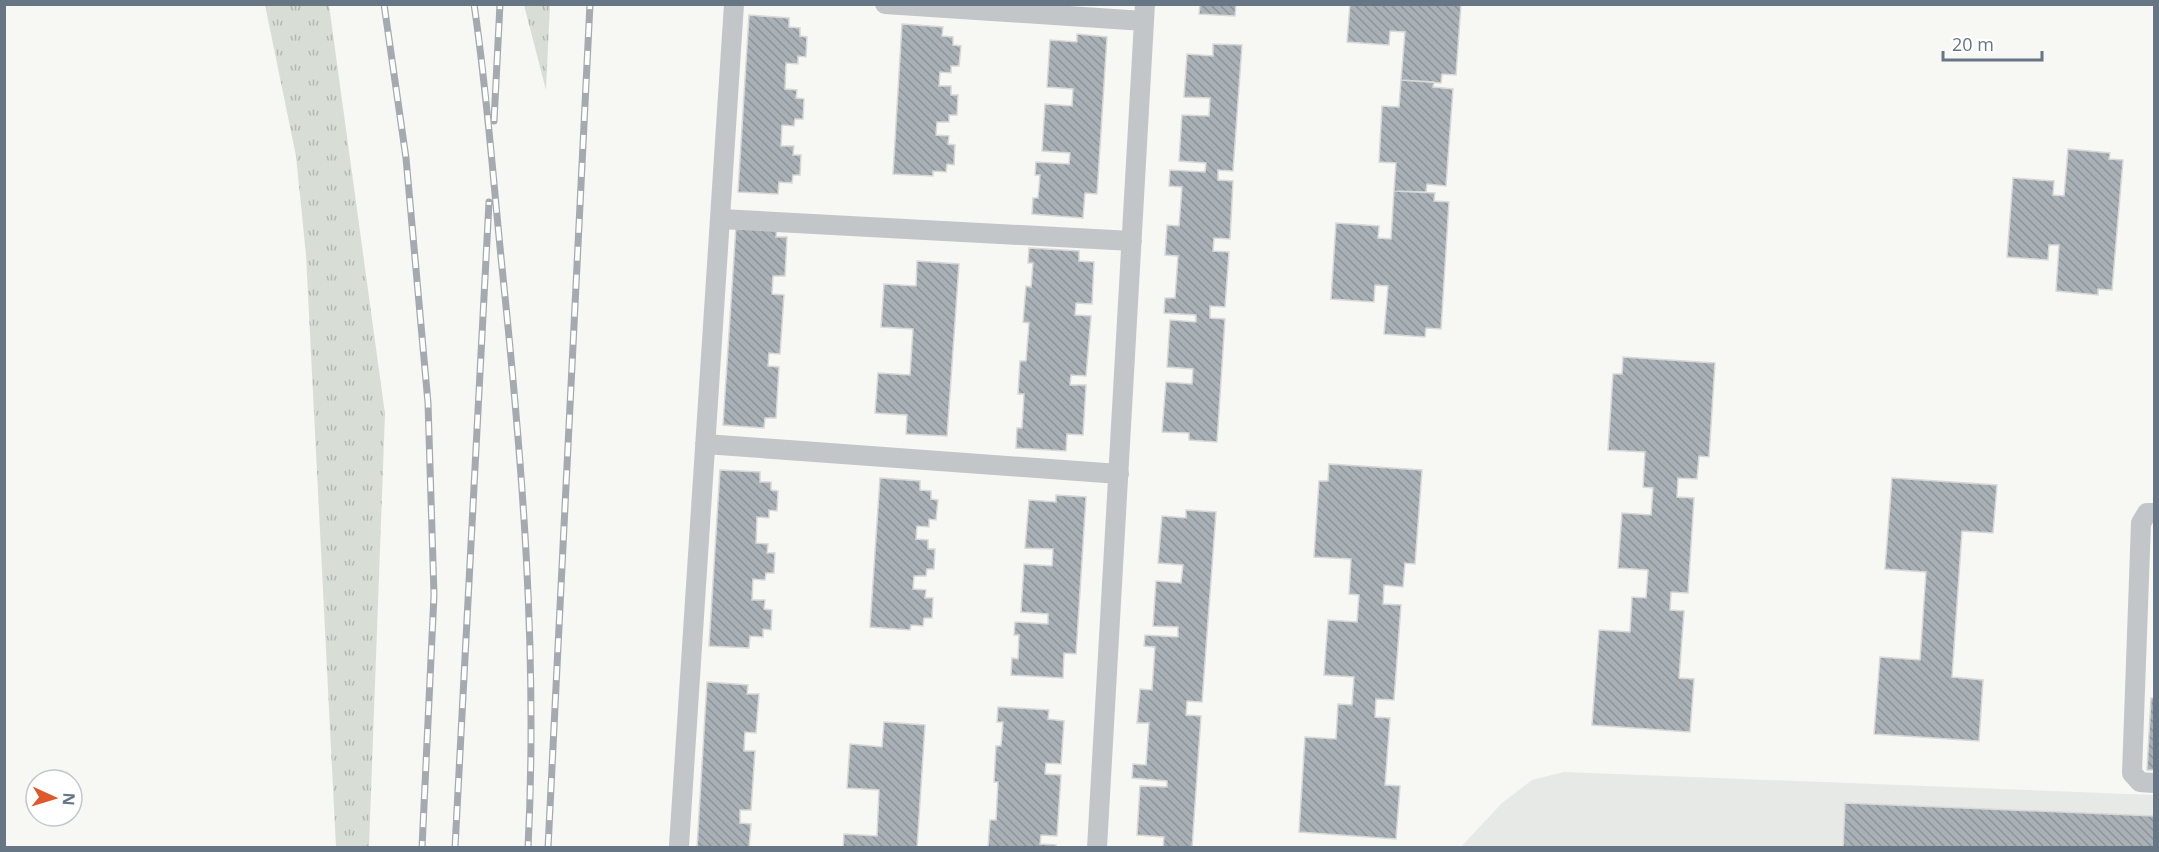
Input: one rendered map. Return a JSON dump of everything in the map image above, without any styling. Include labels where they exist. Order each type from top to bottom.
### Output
[{"type":"lane","points":[[679,846],[734,4]]},
{"type":"lane","points":[[885,4],[1144,13],[1098,848]]},
{"type":"lane","points":[[721,219],[1132,242]]},
{"type":"lane","points":[[705,444],[1119,474]]},
{"type":"lane","points":[[2154,513],[2146,513],[2142,523],[2132,773],[2140,782],[2154,783]]},
{"type":"shaded area","points":[[1564,772],[2154,795],[2154,847],[1460,848],[1502,803],[1532,780]]},
{"type":"green space","points":[[265,5],[329,5],[385,414],[369,847],[336,847],[306,255],[296,156]]},
{"type":"green space","points":[[524,5],[550,5],[546,90]]},
{"type":"building","points":[[1200,4],[1236,4],[1235,16],[1199,14]]},
{"type":"building","points":[[1350,4],[1461,4],[1456,75],[1442,74],[1441,83],[1401,80],[1405,32],[1390,31],[1389,45],[1347,42]]},
{"type":"building","points":[[749,15],[789,18],[789,27],[800,28],[800,36],[807,37],[806,57],[798,56],[798,64],[786,63],[785,89],[797,90],[796,98],[804,99],[803,119],[795,119],[794,126],[782,125],[781,146],[794,146],[793,155],[801,155],[800,175],[793,175],[792,183],[779,182],[778,194],[738,192]]},
{"type":"building","points":[[902,24],[943,27],[942,36],[953,37],[953,45],[961,46],[959,66],[951,66],[951,73],[940,72],[939,86],[951,86],[951,95],[958,95],[957,115],[949,115],[949,122],[937,122],[936,135],[949,136],[948,144],[955,145],[954,165],[947,164],[946,172],[933,171],[933,176],[893,174]]},
{"type":"building","points":[[1077,34],[1107,37],[1097,194],[1085,193],[1083,218],[1032,214],[1033,198],[1038,198],[1040,175],[1035,175],[1036,162],[1069,164],[1070,153],[1042,151],[1045,104],[1072,106],[1073,89],[1047,87],[1050,40],[1077,42]]},
{"type":"building","points":[[1213,44],[1242,45],[1233,171],[1218,170],[1218,180],[1233,181],[1230,239],[1214,238],[1213,251],[1229,252],[1225,307],[1210,306],[1210,318],[1225,319],[1217,442],[1189,440],[1189,433],[1162,432],[1166,382],[1192,384],[1193,369],[1167,367],[1170,320],[1196,322],[1196,315],[1164,313],[1165,298],[1175,298],[1178,256],[1165,255],[1167,225],[1179,226],[1182,187],[1169,186],[1170,170],[1205,172],[1206,163],[1179,161],[1182,115],[1209,116],[1210,98],[1184,97],[1187,54],[1213,56]]},
{"type":"building","points":[[1401,80],[1434,82],[1433,87],[1453,89],[1446,186],[1427,184],[1426,192],[1394,191],[1396,163],[1379,162],[1382,106],[1399,107]]},
{"type":"building","points":[[2068,149],[2110,153],[2109,159],[2123,160],[2112,290],[2098,289],[2098,295],[2056,291],[2059,245],[2049,245],[2048,260],[2007,257],[2013,178],[2054,181],[2053,195],[2064,196]]},
{"type":"building","points":[[1394,191],[1435,193],[1434,201],[1449,202],[1441,329],[1426,328],[1425,337],[1384,334],[1388,286],[1375,285],[1374,302],[1331,299],[1336,223],[1379,226],[1378,238],[1391,239]]},
{"type":"building","points":[[736,226],[777,228],[776,237],[787,237],[785,276],[773,276],[772,294],[784,295],[780,354],[769,353],[768,366],[779,367],[776,418],[765,418],[764,428],[723,425]]},
{"type":"building","points":[[1029,248],[1079,251],[1079,261],[1094,262],[1092,304],[1076,303],[1075,315],[1091,316],[1086,376],[1071,375],[1070,385],[1086,385],[1083,435],[1067,434],[1066,451],[1016,448],[1017,428],[1022,428],[1024,394],[1018,394],[1020,361],[1026,361],[1029,323],[1023,322],[1026,286],[1031,287],[1033,263],[1028,263]]},
{"type":"building","points":[[917,261],[959,264],[947,436],[906,434],[907,415],[875,413],[878,373],[910,375],[913,329],[881,327],[884,284],[916,286]]},
{"type":"building","points":[[1623,357],[1715,363],[1709,457],[1699,456],[1697,479],[1678,478],[1677,497],[1694,498],[1688,593],[1671,592],[1670,610],[1684,611],[1679,678],[1694,679],[1690,732],[1592,725],[1599,630],[1630,632],[1632,597],[1646,598],[1648,570],[1618,568],[1622,513],[1651,515],[1653,488],[1643,487],[1645,452],[1608,450],[1613,374],[1622,374]]},
{"type":"building","points":[[1329,464],[1422,470],[1415,564],[1405,563],[1403,587],[1384,585],[1383,604],[1401,605],[1394,700],[1376,699],[1375,717],[1390,718],[1385,785],[1400,786],[1396,839],[1299,832],[1305,737],[1336,739],[1338,704],[1352,705],[1354,677],[1324,675],[1328,620],[1357,622],[1359,595],[1349,594],[1351,559],[1314,557],[1319,481],[1328,481]]},
{"type":"building","points":[[720,470],[760,472],[760,482],[771,482],[771,490],[778,491],[777,511],[769,510],[769,518],[757,517],[756,543],[768,544],[767,553],[775,553],[774,573],[766,573],[765,580],[753,579],[752,600],[765,600],[764,609],[772,610],[771,630],[763,629],[763,637],[750,636],[749,648],[709,646]]},
{"type":"building","points":[[880,478],[920,481],[920,490],[931,491],[931,499],[938,500],[936,520],[929,519],[929,527],[917,526],[916,539],[928,540],[928,549],[935,549],[934,569],[927,569],[926,576],[914,576],[913,589],[926,590],[925,598],[933,598],[932,618],[924,618],[923,626],[911,625],[910,630],[870,627]]},
{"type":"building","points":[[1892,478],[1997,485],[1993,533],[1962,531],[1952,677],[1983,680],[1979,741],[1874,734],[1880,657],[1920,660],[1926,572],[1885,569]]},
{"type":"building","points":[[1056,495],[1086,497],[1076,654],[1064,653],[1063,678],[1011,675],[1012,658],[1018,659],[1019,635],[1014,635],[1015,622],[1048,624],[1048,614],[1021,612],[1024,564],[1052,566],[1053,549],[1025,548],[1029,500],[1056,502]]},
{"type":"building","points":[[1186,510],[1216,512],[1202,702],[1187,701],[1186,715],[1201,716],[1192,848],[1163,848],[1164,837],[1137,835],[1140,786],[1167,787],[1167,781],[1132,778],[1133,764],[1146,765],[1149,723],[1137,723],[1140,689],[1152,690],[1155,647],[1144,646],[1145,635],[1178,637],[1178,627],[1153,626],[1156,581],[1181,583],[1183,565],[1158,563],[1162,516],[1186,518]]},
{"type":"building","points":[[707,682],[748,685],[747,694],[759,694],[756,733],[745,732],[744,751],[755,751],[751,810],[740,810],[740,823],[751,824],[749,848],[697,848]]},
{"type":"building","points":[[2151,698],[2154,698],[2154,770],[2147,770]]},
{"type":"building","points":[[998,707],[1049,710],[1048,719],[1064,721],[1061,764],[1046,763],[1045,774],[1061,775],[1057,836],[1041,835],[1040,844],[1056,845],[1056,848],[988,848],[990,820],[996,820],[998,782],[994,782],[996,746],[1001,746],[1003,722],[997,722]]},
{"type":"building","points":[[884,722],[925,725],[917,848],[843,848],[844,834],[877,836],[879,790],[847,788],[850,744],[882,747]]},
{"type":"building","points":[[1845,803],[2154,816],[2154,848],[1843,848]]},
{"type":"railway","points":[[384,4],[406,158],[428,403],[434,595],[422,848]]},
{"type":"railway","points":[[474,4],[490,135],[522,484],[531,702],[528,848]]},
{"type":"railway","points":[[494,121],[500,4]]},
{"type":"railway","points":[[548,848],[590,4]]},
{"type":"railway","points":[[455,848],[489,202]]}]
